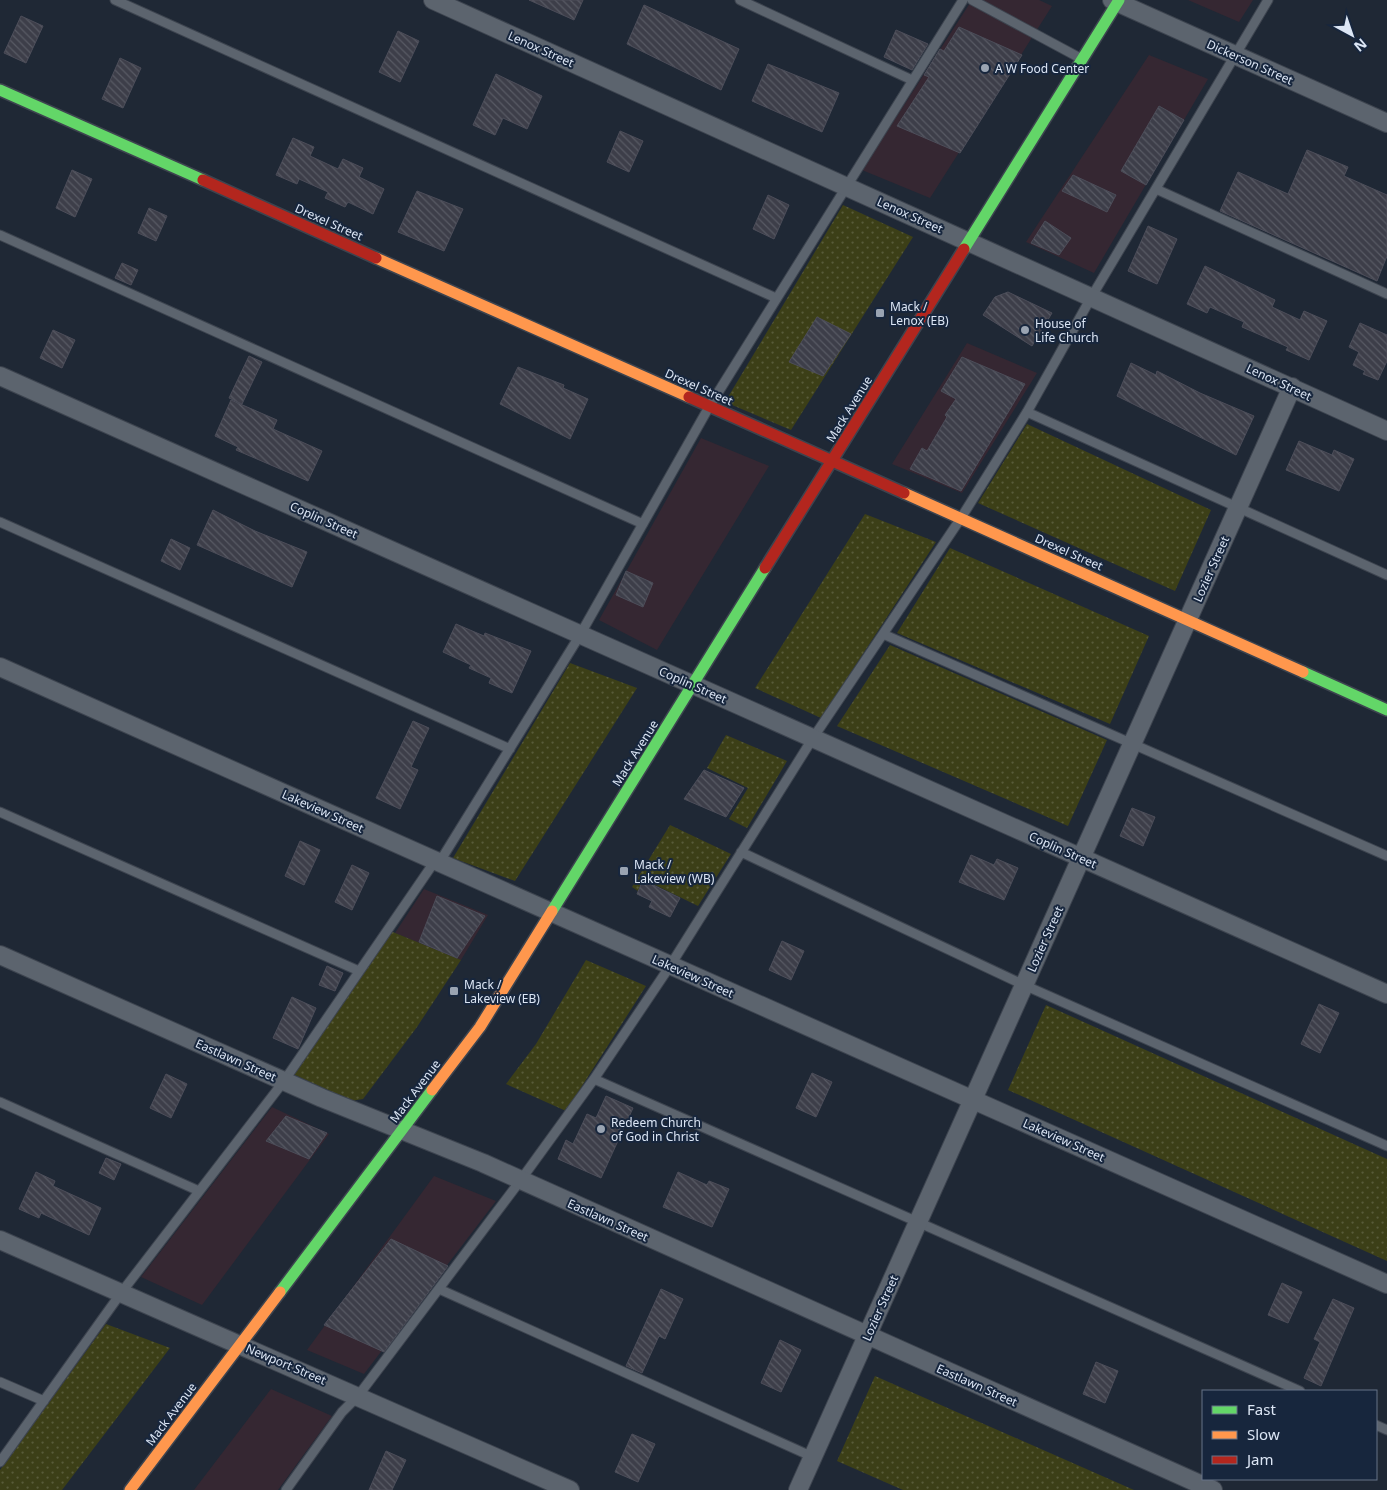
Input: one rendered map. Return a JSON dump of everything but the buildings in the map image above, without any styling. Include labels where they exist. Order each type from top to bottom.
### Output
[{"type":"main road","name":"Mack Avenue","points":[[130,1490],[480,1027],[970,241],[1117,1]]},
{"type":"main road","name":"Drexel Street","points":[[0,90],[1387,710]]},
{"type":"street","name":"Lenox Street","points":[[433,0],[1092,296],[1387,431]]},
{"type":"street","name":"Dickerson Street","points":[[1117,1],[1387,123]]},
{"type":"street","name":"Coplin Street","points":[[0,376],[1387,994]]},
{"type":"street","name":"Lozier Street","points":[[798,1490],[1292,388]]},
{"type":"street","name":"Lakeview Street","points":[[0,667],[1387,1284]]},
{"type":"street","name":"Eastlawn Street","points":[[0,955],[284,1081],[520,1181],[1213,1490]]},
{"type":"street","name":"Newport Street","points":[[0,1240],[570,1490]]},
{"type":"lane","points":[[115,0],[776,298]]},
{"type":"lane","points":[[740,0],[912,80]]},
{"type":"lane","points":[[0,1462],[121,1293],[284,1081],[359,971],[437,862],[510,749],[580,635],[709,407],[845,186],[963,0]]},
{"type":"lane","points":[[972,0],[1082,60]]},
{"type":"lane","points":[[286,1490],[342,1412],[358,1396],[520,1181],[594,1079],[670,966],[813,738],[961,518],[1027,412],[1092,296],[1268,0]]},
{"type":"lane","points":[[1156,189],[1387,294]]},
{"type":"lane","points":[[0,235],[643,524]]},
{"type":"lane","points":[[1027,412],[1387,575]]},
{"type":"lane","points":[[0,522],[510,749]]},
{"type":"lane","points":[[883,634],[1387,856]]},
{"type":"lane","points":[[0,812],[359,971]]},
{"type":"lane","points":[[742,852],[1024,985],[1387,1146]]},
{"type":"lane","points":[[594,1079],[1298,1390]]},
{"type":"lane","points":[[0,1102],[199,1191]]},
{"type":"lane","points":[[439,1289],[813,1457]]},
{"type":"lane","points":[[0,1382],[44,1401]]},
{"type":"shaded area","points":[[972,0],[1039,0],[1052,6],[930,198],[862,170]]},
{"type":"shaded area","points":[[1188,0],[1253,0],[1239,22]]},
{"type":"shaded area","points":[[1149,55],[1208,79],[1094,273],[1026,242]]},
{"type":"shaded area","points":[[967,343],[1037,373],[962,493],[892,464]]},
{"type":"shaded area","points":[[701,438],[769,466],[657,650],[599,620]]},
{"type":"shaded area","points":[[424,889],[488,915],[461,960],[395,933]]},
{"type":"shaded area","points":[[272,1107],[329,1134],[202,1305],[141,1277]]},
{"type":"shaded area","points":[[434,1176],[496,1201],[364,1374],[307,1350]]},
{"type":"shaded area","points":[[271,1389],[332,1416],[278,1490],[194,1490]]},
{"type":"green space","points":[[843,205],[913,237],[791,430],[725,402]]},
{"type":"green space","points":[[1027,424],[1211,510],[1175,591],[978,503]]},
{"type":"green space","points":[[865,514],[936,542],[821,718],[755,688]]},
{"type":"green space","points":[[950,548],[1149,636],[1110,724],[897,633]]},
{"type":"green space","points":[[890,645],[1107,740],[1068,826],[837,726]]},
{"type":"green space","points":[[570,663],[637,688],[515,881],[453,858]]},
{"type":"green space","points":[[726,735],[787,761],[747,828],[729,819],[748,788],[707,768]]},
{"type":"green space","points":[[670,825],[731,854],[698,906],[643,879],[638,891],[632,887]]},
{"type":"green space","points":[[388,930],[461,960],[417,1027],[363,1099],[351,1101],[293,1074]]},
{"type":"green space","points":[[586,960],[646,986],[566,1111],[506,1084],[536,1044]]},
{"type":"green space","points":[[1046,1005],[1387,1159],[1387,1261],[1008,1090]]},
{"type":"green space","points":[[106,1324],[170,1348],[62,1490],[0,1490],[0,1470]]},
{"type":"green space","points":[[875,1376],[1134,1490],[903,1490],[837,1461]]},
{"type":"traffic: fast","points":[[964,249],[1119,0]]},
{"type":"traffic: fast","points":[[0,90],[203,180]]},
{"type":"traffic: fast","points":[[552,911],[765,568]]},
{"type":"traffic: fast","points":[[1303,672],[1387,710]]},
{"type":"traffic: fast","points":[[280,1292],[432,1090]]},
{"type":"traffic: slow","points":[[376,258],[689,397]]},
{"type":"traffic: slow","points":[[904,493],[1303,672]]},
{"type":"traffic: slow","points":[[432,1090],[480,1027],[552,911]]},
{"type":"traffic: slow","points":[[130,1490],[280,1292]]},
{"type":"traffic: jam","points":[[203,180],[376,258]]},
{"type":"traffic: jam","points":[[765,568],[964,249]]},
{"type":"traffic: jam","points":[[689,397],[904,493]]},
{"type":"place","name":"A W Food Center","points":[[985,68]]},
{"type":"place","name":"Mack / Lenox (EB)","points":[[880,313]]},
{"type":"place","name":"House of Life Church","points":[[1025,330]]},
{"type":"place","name":"Mack / Lakeview (WB)","points":[[624,871]]},
{"type":"place","name":"Mack / Lakeview (EB)","points":[[454,991]]},
{"type":"place","name":"Redeem Church of God in Christ","points":[[601,1129]]}]
